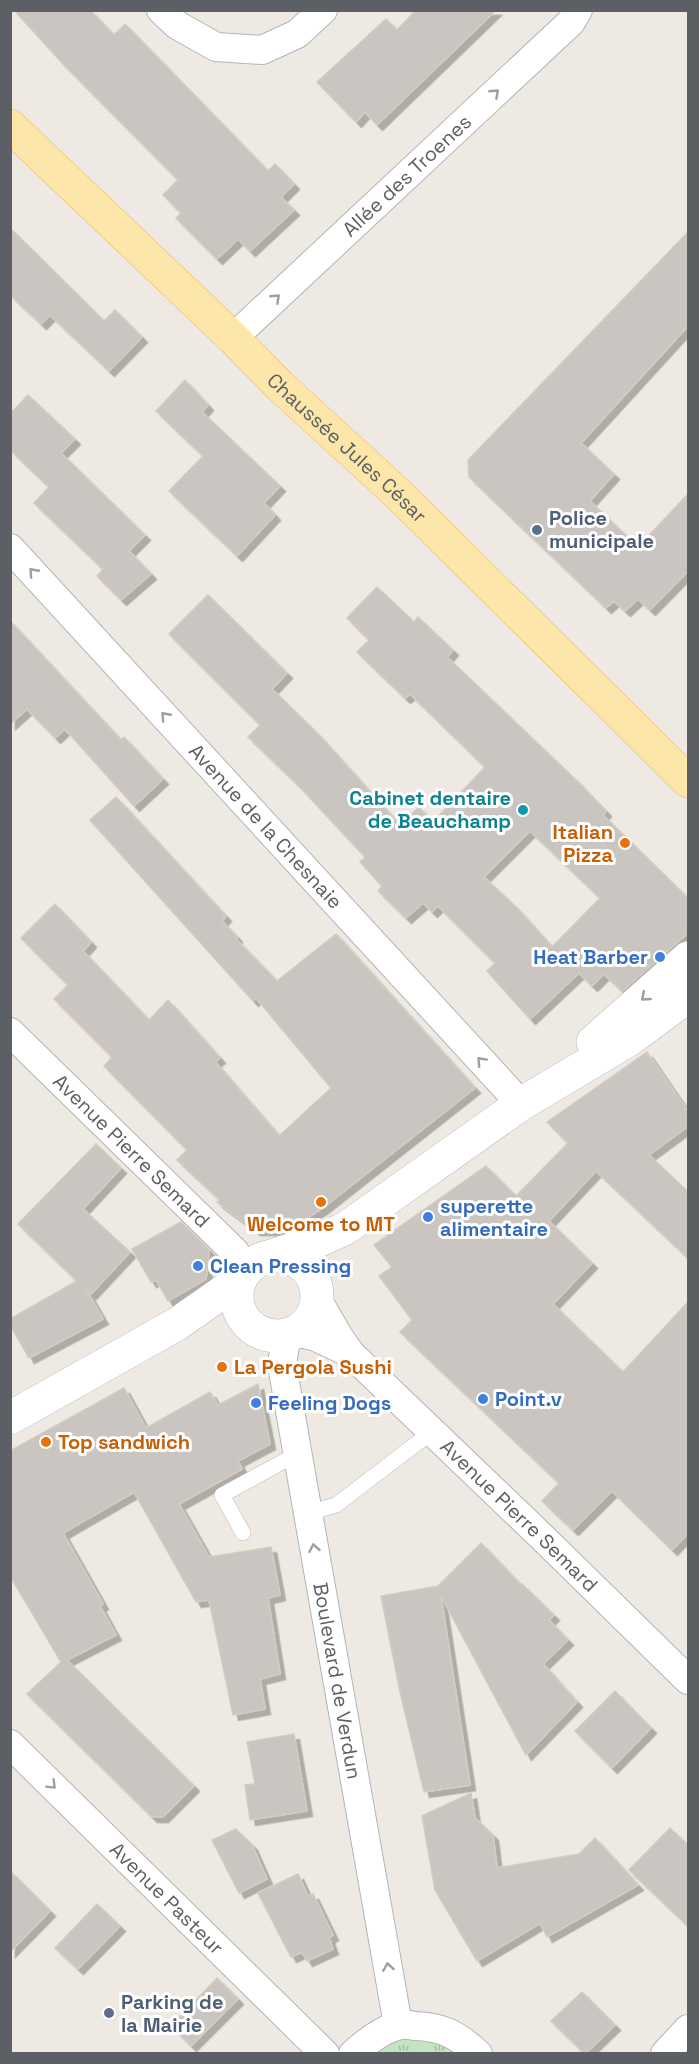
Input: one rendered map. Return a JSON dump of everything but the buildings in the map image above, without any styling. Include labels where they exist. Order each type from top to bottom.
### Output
[{"type":"main road","name":"Chaussée Jules César","points":[[10,126],[302,406],[395,491],[686,776]]},
{"type":"main road","points":[[521,1104],[688,958]]},
{"type":"main road","points":[[10,1418],[177,1324],[242,1277],[253,1263],[320,1240],[346,1228],[521,1104],[630,1039],[688,996]]},
{"type":"main road","points":[[177,1324],[210,1323],[282,1334],[302,1328],[313,1315],[328,1256],[346,1228]]},
{"type":"main road","points":[[272,1256],[287,1257],[301,1264],[312,1276],[317,1295]]},
{"type":"main road","points":[[242,1277],[236,1293],[240,1314],[249,1325],[282,1334]]},
{"type":"street","points":[[161,10],[177,25],[216,47],[262,50],[297,34],[323,10]]},
{"type":"street","name":"Allée des Troenes","points":[[233,338],[571,22],[578,10]]},
{"type":"street","name":"Avenue de la Chesnaie","points":[[10,548],[521,1104]]},
{"type":"street","name":"Avenue Pierre Semard","points":[[10,1032],[222,1239],[242,1262],[242,1277]]},
{"type":"street","name":"Avenue Pierre Semard","points":[[317,1295],[339,1338],[350,1353],[688,1680]]},
{"type":"street","name":"Avenue Pierre Semard","points":[[282,1334],[316,1337],[350,1353]]},
{"type":"street","name":"Boulevard de Verdun","points":[[282,1334],[283,1371],[398,2025]]},
{"type":"street","name":"Avenue Pasteur","points":[[10,1744],[325,2054]]},
{"type":"street","points":[[353,2054],[375,2037],[398,2025],[447,2030],[467,2043],[478,2054]]},
{"type":"street","points":[[665,2054],[688,2029]]},
{"type":"lane","points":[[308,1513],[336,1505],[433,1431]]},
{"type":"lane","points":[[243,1533],[222,1495],[297,1454]]},
{"type":"green space","points":[[398,2025],[473,2054],[360,2054]]},
{"type":"place","name":"Police municipale","points":[[537,530]]},
{"type":"place","name":"Cabinet dentaire de Beauchamp","points":[[523,810]]},
{"type":"place","name":"Italian Pizza","points":[[625,843]]},
{"type":"place","name":"Heat Barber","points":[[660,957]]},
{"type":"place","name":"Welcome to MT","points":[[321,1202]]},
{"type":"place","name":"superette alimentaire","points":[[428,1217]]},
{"type":"place","name":"Clean Pressing","points":[[198,1266]]},
{"type":"place","name":"La Pergola Sushi","points":[[222,1367]]},
{"type":"place","name":"Point.v","points":[[483,1399]]},
{"type":"place","name":"Feeling Dogs","points":[[256,1403]]},
{"type":"place","name":"Top sandwich","points":[[46,1442]]},
{"type":"place","name":"Parking de la Mairie","points":[[109,2013]]}]
